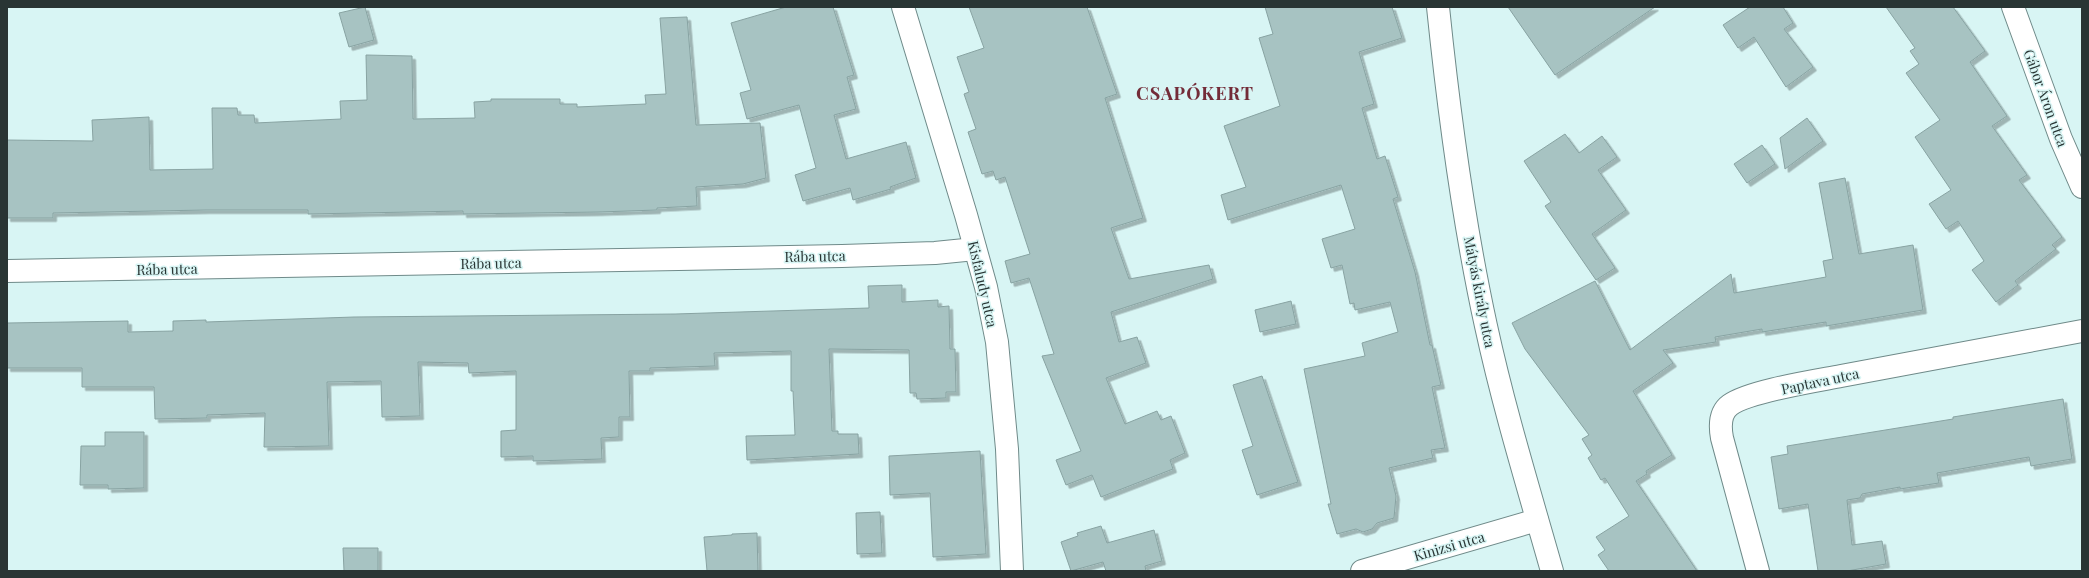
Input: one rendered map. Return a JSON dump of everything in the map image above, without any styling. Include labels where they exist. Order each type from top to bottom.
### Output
[{"type":"street","name":"Kisfaludy utca","points":[[903,7],[986,287],[1002,380],[1007,449],[1012,571]]},
{"type":"street","name":"Mátyás király utca","points":[[1438,7],[1454,146],[1475,273],[1498,377],[1552,571]]},
{"type":"street","name":"Gábor Áron utca","points":[[2013,7],[2061,139],[2082,187]]},
{"type":"street","name":"Rába utca","points":[[7,271],[842,256],[935,253],[975,249]]},
{"type":"street","name":"Paptava utca","points":[[1758,571],[1722,438],[1721,421],[1723,412],[1728,406],[1745,398],[1796,385],[2082,331]]},
{"type":"street","name":"Kinizsi utca","points":[[1362,571],[1537,520]]},
{"type":"building","points":[[365,7],[374,40],[349,47],[339,13]]},
{"type":"building","points":[[786,7],[833,7],[854,75],[847,77],[856,109],[834,115],[846,159],[906,142],[916,178],[890,187],[891,189],[853,200],[850,188],[803,201],[795,175],[816,168],[799,105],[747,119],[740,93],[751,90],[731,23]]},
{"type":"building","points":[[969,7],[1087,7],[1117,94],[1105,98],[1143,218],[1111,228],[1129,279],[1209,265],[1213,279],[1111,312],[1119,342],[1137,337],[1146,363],[1106,378],[1125,424],[1157,411],[1161,420],[1171,416],[1185,453],[1170,460],[1173,469],[1101,497],[1092,475],[1066,485],[1056,460],[1081,451],[1042,356],[1054,354],[1029,278],[1011,283],[1005,261],[1030,254],[1005,177],[996,180],[993,171],[982,174],[968,132],[976,129],[964,94],[969,92],[957,57],[984,48]]},
{"type":"building","points":[[1265,7],[1392,7],[1402,38],[1359,52],[1374,104],[1362,108],[1377,159],[1385,156],[1398,197],[1393,199],[1415,272],[1430,345],[1432,345],[1441,385],[1432,387],[1445,448],[1431,450],[1433,458],[1389,468],[1396,496],[1394,518],[1377,523],[1372,529],[1363,532],[1356,529],[1337,534],[1328,504],[1331,504],[1304,369],[1365,356],[1362,343],[1398,332],[1390,302],[1355,310],[1354,303],[1350,304],[1342,265],[1331,268],[1322,239],[1355,229],[1341,185],[1228,220],[1221,195],[1246,187],[1224,126],[1280,106],[1259,38],[1273,34]]},
{"type":"building","points":[[1508,7],[1655,7],[1555,75]]},
{"type":"building","points":[[1750,7],[1783,7],[1793,23],[1784,29],[1813,67],[1786,87],[1754,37],[1738,48],[1723,25]]},
{"type":"building","points":[[1886,7],[1953,7],[1985,51],[1970,62],[2007,116],[1992,126],[2027,175],[2019,180],[2062,237],[2052,245],[2056,249],[2015,281],[2018,285],[1996,302],[1972,270],[1984,261],[1958,221],[1946,229],[1929,204],[1951,190],[1915,137],[1940,120],[1906,73],[1919,64],[1910,51],[1915,48]]},
{"type":"building","points":[[687,17],[696,125],[760,123],[766,178],[743,184],[696,187],[697,206],[657,208],[657,210],[599,212],[463,214],[463,211],[308,214],[308,210],[206,210],[53,213],[53,218],[7,218],[7,140],[93,141],[92,120],[149,117],[150,170],[213,169],[212,108],[237,108],[238,115],[254,115],[255,123],[341,119],[340,101],[367,100],[366,55],[412,56],[413,119],[475,118],[474,102],[491,101],[491,99],[560,99],[560,104],[577,104],[577,107],[646,104],[645,95],[666,94],[660,18]]},
{"type":"building","points":[[1807,118],[1823,141],[1785,169],[1780,138]]},
{"type":"building","points":[[1565,134],[1579,153],[1602,136],[1617,157],[1598,170],[1626,210],[1592,234],[1615,268],[1596,280],[1545,206],[1551,202],[1524,161]]},
{"type":"building","points":[[1762,145],[1775,164],[1747,183],[1734,164]]},
{"type":"building","points":[[1845,178],[1859,254],[1913,245],[1923,310],[1826,326],[1826,322],[1762,332],[1762,329],[1715,337],[1716,342],[1663,350],[1673,363],[1633,391],[1672,455],[1646,471],[1647,474],[1636,481],[1697,571],[1609,571],[1598,555],[1605,550],[1596,537],[1629,516],[1605,478],[1601,480],[1588,458],[1592,455],[1582,439],[1589,435],[1525,349],[1512,323],[1595,281],[1630,350],[1731,274],[1734,293],[1826,277],[1823,261],[1833,259],[1819,183]]},
{"type":"building","points":[[902,285],[902,302],[938,300],[938,307],[949,306],[950,349],[955,349],[956,392],[946,392],[946,398],[917,399],[916,393],[910,393],[909,350],[829,349],[832,431],[838,431],[838,434],[858,434],[859,454],[747,460],[746,436],[795,435],[793,391],[791,391],[791,351],[714,353],[715,366],[650,368],[650,371],[629,371],[630,417],[619,417],[619,437],[601,438],[602,459],[533,461],[533,456],[501,457],[501,431],[516,430],[516,371],[469,373],[468,363],[418,362],[420,416],[382,417],[381,381],[327,382],[329,446],[264,447],[265,413],[207,415],[207,418],[155,419],[154,387],[82,387],[82,368],[7,368],[7,323],[128,321],[128,332],[173,331],[173,321],[206,320],[206,322],[354,317],[675,314],[869,308],[868,286]]},
{"type":"building","points":[[1291,301],[1296,324],[1260,332],[1255,310]]},
{"type":"building","points":[[1262,376],[1298,482],[1257,495],[1242,450],[1253,446],[1233,385]]},
{"type":"building","points":[[2063,399],[2072,459],[2031,466],[2029,457],[1937,473],[1939,483],[1900,489],[1900,487],[1862,494],[1860,498],[1847,500],[1852,545],[1882,541],[1886,564],[1847,571],[1818,571],[1808,504],[1779,509],[1771,457],[1788,454],[1787,446],[1953,419],[1953,417]]},
{"type":"building","points":[[105,432],[144,432],[144,488],[108,489],[108,485],[80,485],[81,446],[105,446]]},
{"type":"building","points":[[980,451],[986,554],[933,557],[930,493],[890,495],[889,456]]},
{"type":"building","points":[[880,512],[882,553],[857,554],[856,513]]},
{"type":"building","points":[[1101,526],[1107,543],[1154,530],[1162,561],[1145,566],[1146,571],[1106,571],[1103,562],[1071,571],[1061,542],[1078,536],[1077,533]]},
{"type":"building","points":[[757,533],[758,571],[707,571],[704,537]]},
{"type":"building","points":[[343,548],[378,548],[378,571],[344,571]]},
{"type":"district","name":"CSAPÓKERT","points":[[1195,93]]}]
